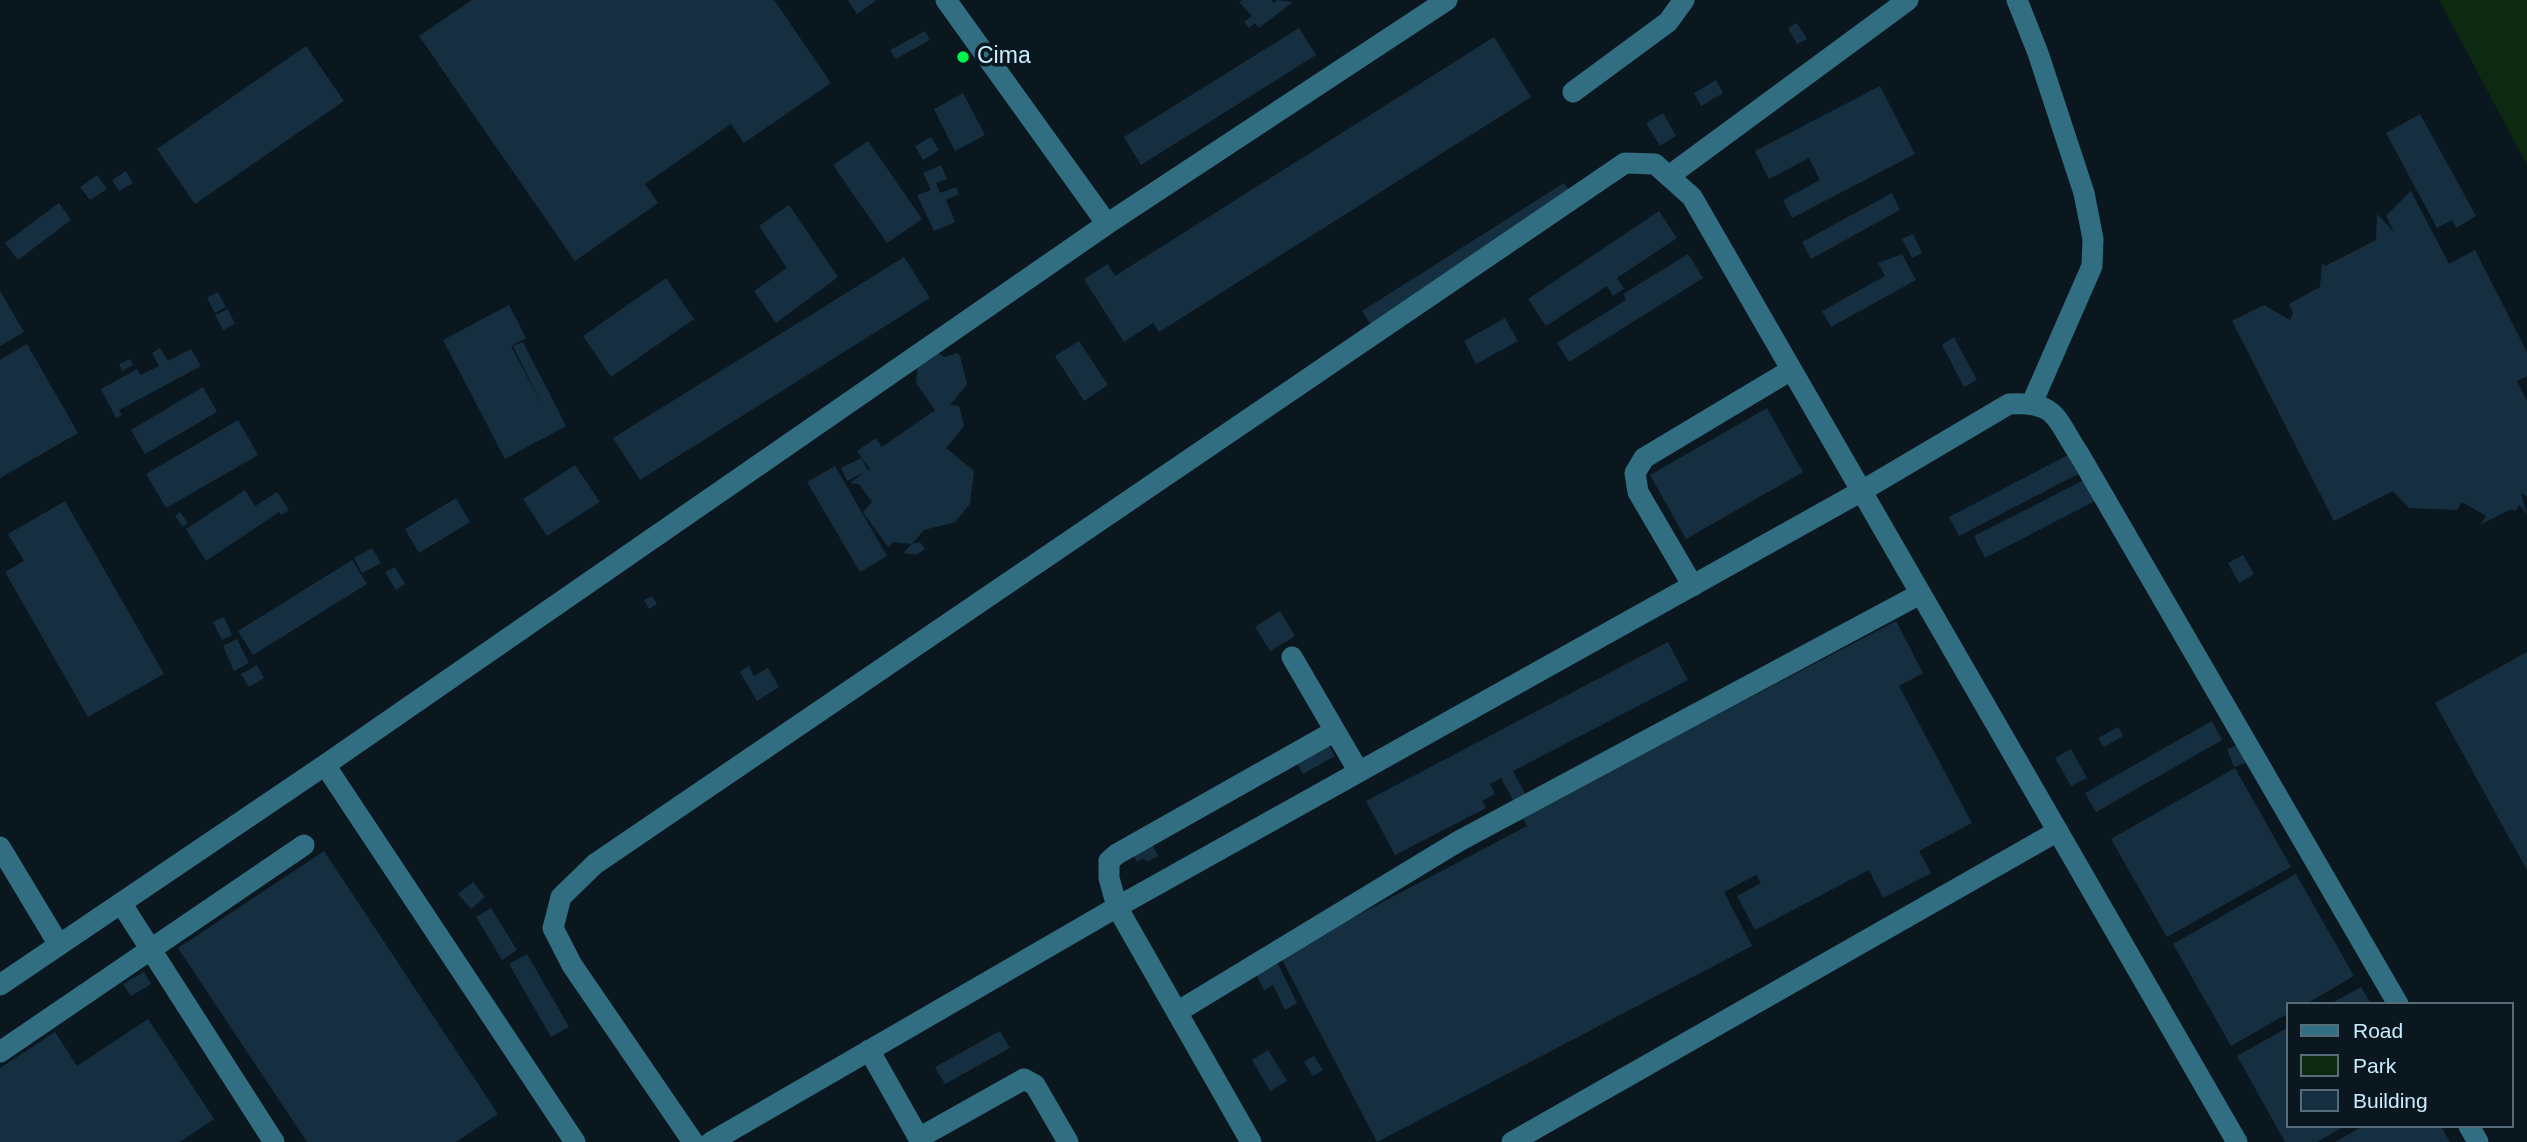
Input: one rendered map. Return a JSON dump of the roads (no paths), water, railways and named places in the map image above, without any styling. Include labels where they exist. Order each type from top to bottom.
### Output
[{"type":"street","points":[[946,0],[1107,224]]},
{"type":"street","points":[[0,985],[325,765],[1107,224],[1447,0]]},
{"type":"street","points":[[1573,92],[1668,22],[1684,0]]},
{"type":"street","points":[[1669,176],[1908,0]]},
{"type":"street","points":[[2017,0],[2038,53],[2084,193],[2093,239],[2092,266],[2032,402]]},
{"type":"street","points":[[694,1142],[572,965],[553,928],[561,897],[595,864],[1625,163],[1655,164],[1692,197],[2237,1142]]},
{"type":"street","points":[[1692,586],[1638,492],[1635,473],[1644,458],[1791,370]]},
{"type":"street","points":[[711,1142],[1117,907],[1860,492],[2009,404],[2032,402],[2048,408],[2079,454],[2397,1002]]},
{"type":"street","points":[[1177,1012],[1459,841],[1920,594]]},
{"type":"street","points":[[1292,657],[1359,772]]},
{"type":"street","points":[[1251,1142],[1117,907],[1109,878],[1109,861],[1335,731]]},
{"type":"street","points":[[325,765],[575,1142]]},
{"type":"street","points":[[1513,1142],[2058,831]]},
{"type":"street","points":[[0,1052],[152,952],[304,845]]},
{"type":"street","points":[[0,847],[59,945]]},
{"type":"street","points":[[121,903],[274,1142]]},
{"type":"street","points":[[869,1050],[920,1140],[1024,1079],[1035,1085],[1068,1142]]},
{"type":"place","name":"Cima","points":[[963,57]]}]
